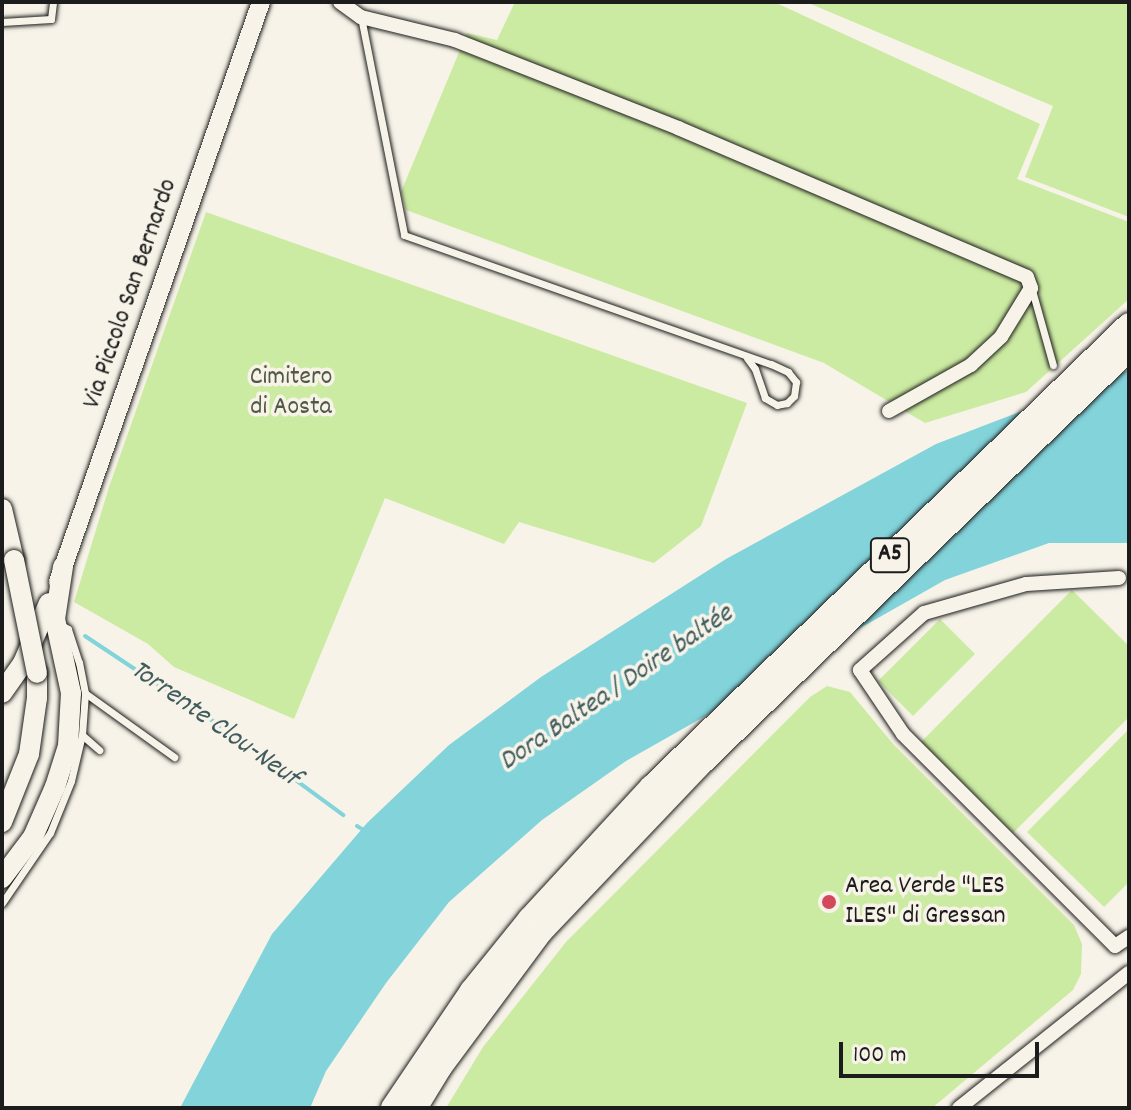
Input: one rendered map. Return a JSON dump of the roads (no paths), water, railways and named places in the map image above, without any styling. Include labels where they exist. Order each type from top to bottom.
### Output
[{"type":"highway","name":"A5","points":[[393,1108],[472,991],[530,919],[652,787],[1129,325]]},
{"type":"highway","name":"A5","points":[[415,1108],[440,1067],[541,931],[701,763],[1129,349]]},
{"type":"main road","points":[[2,509],[37,673],[37,698],[29,754],[2,822]]},
{"type":"main road","points":[[2,693],[23,663],[49,612],[63,567]]},
{"type":"main road","points":[[2,878],[33,837],[55,787],[68,746],[71,693],[49,612]]},
{"type":"main road","points":[[35,636],[45,633],[59,641]]},
{"type":"street","name":"Via Piccolo San Bernardo","points":[[63,567],[261,2]]},
{"type":"street","points":[[340,2],[361,17],[455,40],[678,128],[1027,277],[1031,288],[1001,337],[971,365],[889,411]]},
{"type":"street","points":[[1119,578],[1026,584],[924,613],[860,670],[903,734],[1115,946],[1129,937]]},
{"type":"street","points":[[959,1108],[1129,973]]},
{"type":"lane","points":[[2,22],[51,19],[53,2]]},
{"type":"lane","points":[[361,17],[404,235],[788,372],[796,382],[794,396],[787,403],[777,405],[765,398],[755,369],[747,358]]},
{"type":"lane","points":[[1031,288],[1053,365]]},
{"type":"lane","points":[[2,903],[50,833],[71,781],[82,735],[85,693],[68,629],[49,612]]},
{"type":"lane","points":[[85,693],[174,757]]},
{"type":"lane","points":[[82,735],[99,750]]},
{"type":"water","name":"Dora Baltea / Doire baltée","points":[[1129,370],[1129,543],[1049,543],[945,580],[626,761],[542,820],[449,902],[386,983],[326,1071],[310,1108],[180,1108],[272,934],[367,823],[449,745],[541,677],[726,559],[936,444]]},
{"type":"waterway","name":"Torrente Clou-Neuf","points":[[85,636],[237,737],[343,815]]},
{"type":"waterway","name":"Torrente Clou-Neuf","points":[[357,826],[362,829]]},
{"type":"place","name":"Area Verde \"LES ILES\" di Gressan","points":[[829,902]]},
{"type":"park label","name":"Cimitero di Aosta","points":[[291,393]]}]
